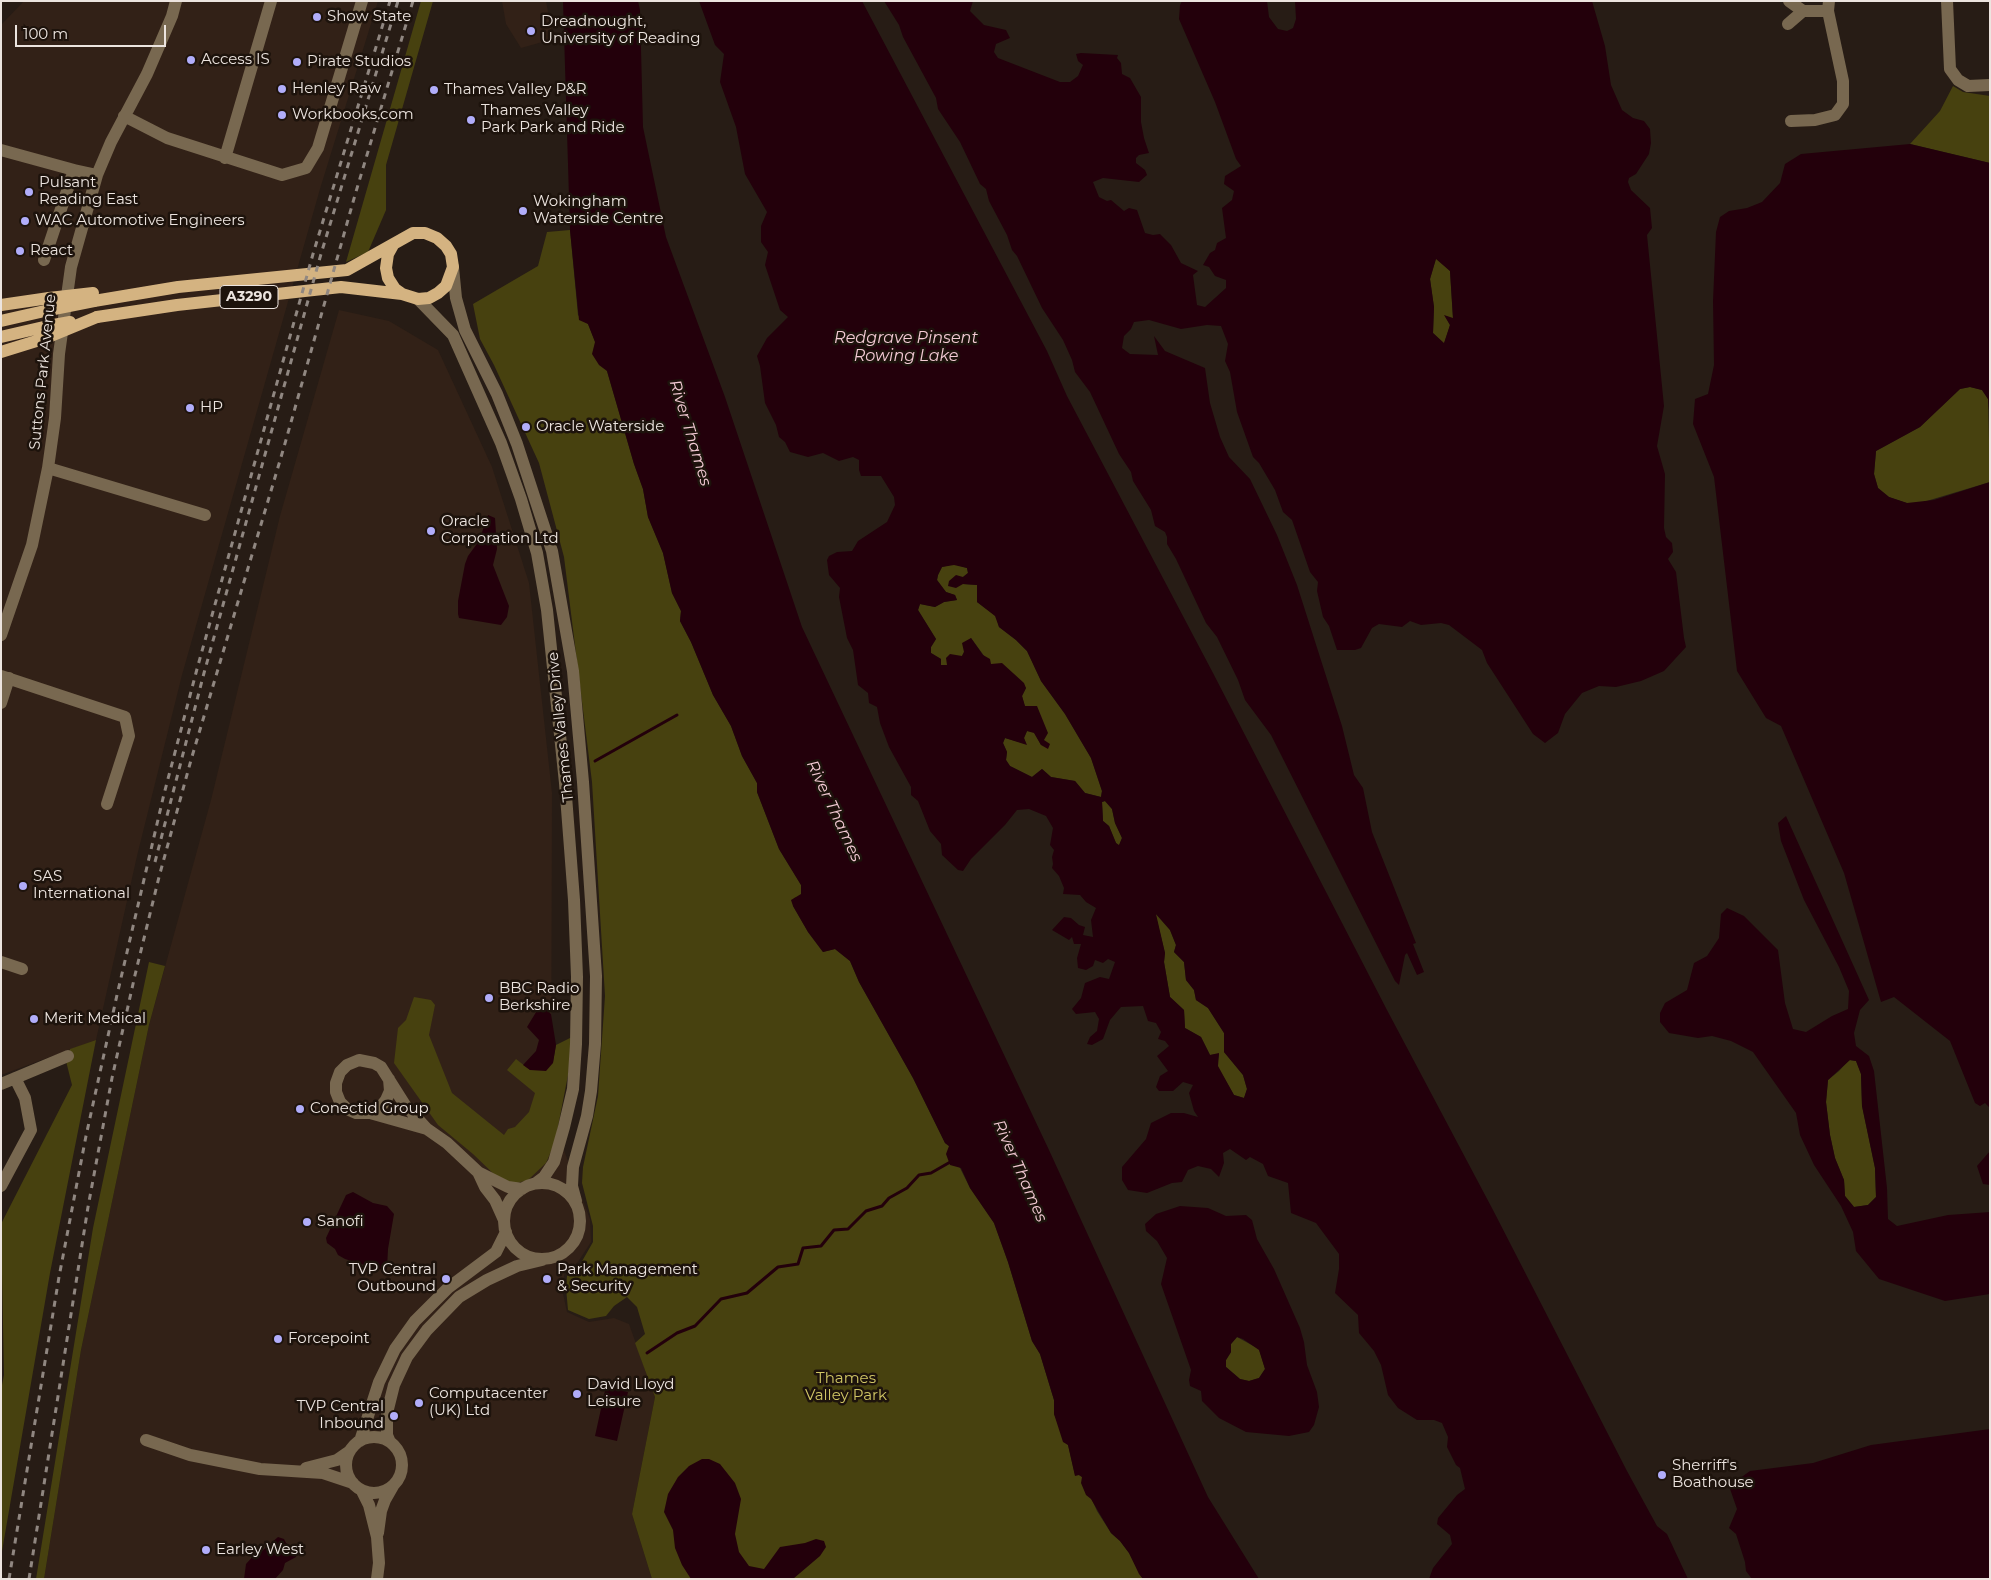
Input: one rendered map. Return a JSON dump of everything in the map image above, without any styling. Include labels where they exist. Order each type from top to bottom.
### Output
[{"type":"main road","points":[[425,233],[437,238],[446,246],[451,254],[453,267],[450,280],[438,293],[429,298],[418,300],[402,294],[388,278],[386,268],[388,254],[393,245],[408,235],[425,233]]},
{"type":"main road","name":"A3290","points":[[1,305],[49,304],[94,297],[134,295],[178,287],[347,270],[393,245]]},
{"type":"main road","name":"A3290","points":[[1,352],[47,332],[97,317],[177,305],[341,287],[402,294]]},
{"type":"main road","name":"A3290","points":[[1,321],[49,304]]},
{"type":"main road","name":"A3290","points":[[1,337],[47,332]]},
{"type":"street","name":"Suttons Park Avenue","points":[[1,635],[32,545],[48,468],[55,418],[59,354],[71,267],[97,175],[124,116],[147,74],[172,16],[176,1]]},
{"type":"street","points":[[225,158],[271,1]]},
{"type":"street","points":[[124,116],[167,138],[282,175],[306,168],[318,148],[362,1]]},
{"type":"street","points":[[1789,1],[1803,11]]},
{"type":"street","points":[[1947,1],[1950,69],[1958,80],[1968,86],[1990,85]]},
{"type":"street","points":[[1788,24],[1803,11],[1828,6],[1843,80],[1843,104],[1835,115],[1815,120],[1791,121]]},
{"type":"street","points":[[1,150],[97,175]]},
{"type":"street","points":[[44,260],[74,170]]},
{"type":"street","name":"Thames Valley Drive","points":[[453,267],[456,298],[465,330],[497,394],[517,444],[552,552],[573,671],[584,792],[596,976],[595,1044],[591,1091],[587,1116],[573,1167],[572,1186],[576,1201]]},
{"type":"street","name":"Thames Valley Drive","points":[[418,300],[452,335],[501,443],[522,499],[537,553],[547,610],[565,783],[573,891],[577,977],[576,1044],[573,1090],[554,1162],[544,1177],[536,1183]]},
{"type":"street","points":[[48,468],[205,515]]},
{"type":"street","points":[[1,703],[5,677],[125,716],[129,736],[107,804]]},
{"type":"street","points":[[1,962],[22,970]]},
{"type":"street","points":[[1,1084],[68,1056]]},
{"type":"street","points":[[427,1129],[370,1113],[356,1113],[347,1109],[340,1102],[336,1092],[336,1083],[340,1072],[347,1065],[355,1061],[365,1060],[382,1067],[405,1105],[427,1129],[447,1143],[478,1172],[508,1187],[522,1189]]},
{"type":"street","points":[[1,1186],[31,1130],[25,1098],[15,1078]]},
{"type":"street","points":[[370,1113],[378,1110],[386,1100],[390,1091],[389,1079]]},
{"type":"street","points":[[478,1172],[485,1188],[495,1200],[511,1244],[529,1257],[542,1260]]},
{"type":"street","points":[[281,1471],[309,1468],[337,1460],[350,1451],[360,1441],[379,1382],[394,1349],[414,1321],[448,1288],[496,1252],[505,1226],[507,1207],[511,1199],[522,1189],[536,1183],[548,1183],[565,1190],[576,1201],[581,1216],[576,1241],[567,1251],[558,1256],[517,1266],[487,1280],[459,1297],[427,1330],[407,1357],[394,1385],[387,1413],[387,1435],[390,1442]]},
{"type":"street","points":[[360,1441],[373,1437],[390,1442],[397,1449],[402,1461],[402,1470],[381,1511],[377,1537]]},
{"type":"street","points":[[146,1440],[190,1455],[281,1471],[323,1474],[379,1493],[393,1486]]},
{"type":"street","points":[[350,1451],[346,1466],[348,1475],[369,1505],[377,1537],[379,1563],[377,1579]]},
{"type":"street","points":[[379,1563],[387,1579]]},
{"type":"shaded area","points":[[24,1],[378,1],[320,189],[182,675],[137,856],[96,1040],[1,1075],[1,25]]},
{"type":"shaded area","name":"Dreadnought, University of Reading","points":[[502,1],[546,1],[553,39],[521,48],[506,24]]},
{"type":"shaded area","points":[[339,310],[389,321],[438,350],[492,467],[529,583],[552,793],[551,1116],[590,1219],[591,1242],[578,1262],[565,1271],[562,1289],[567,1312],[589,1322],[614,1318],[629,1324],[655,1397],[632,1514],[652,1579],[44,1579],[81,1350],[149,1025],[211,800],[280,516]]},
{"type":"green space","points":[[421,1],[433,1],[386,165],[386,210],[368,252],[346,262]]},
{"type":"green space","points":[[1953,86],[1963,92],[1990,96],[1990,163],[1910,144],[1940,111]]},
{"type":"green space","name":"Thames Valley Park","points":[[570,230],[578,315],[588,324],[607,371],[643,489],[648,517],[663,553],[672,593],[681,611],[680,621],[713,695],[731,726],[742,756],[757,783],[757,792],[779,849],[801,885],[802,894],[794,898],[793,906],[808,932],[823,952],[835,949],[850,961],[859,982],[913,1078],[945,1143],[949,1146],[970,1188],[994,1223],[1032,1341],[1040,1354],[1054,1400],[1054,1414],[1068,1445],[1075,1475],[1082,1477],[1097,1511],[1111,1533],[1129,1553],[1143,1579],[652,1579],[632,1514],[655,1397],[635,1343],[645,1334],[637,1307],[627,1297],[614,1306],[606,1316],[589,1319],[568,1310],[566,1288],[567,1276],[581,1263],[593,1242],[593,1226],[582,1183],[583,1167],[598,1096],[605,996],[592,782],[564,557],[539,463],[480,339],[473,304],[538,266],[547,232]]},
{"type":"green space","points":[[1436,258],[1450,271],[1453,319],[1445,316],[1450,325],[1444,344],[1433,333],[1434,307],[1430,279]]},
{"type":"green space","points":[[1970,387],[1982,390],[1988,399],[1990,482],[1920,503],[1907,503],[1889,497],[1878,488],[1874,474],[1876,451],[1920,427],[1960,389]]},
{"type":"green space","points":[[954,564],[967,568],[968,573],[963,577],[963,584],[977,585],[977,602],[996,616],[999,627],[1027,651],[1041,681],[1065,714],[1091,758],[1102,791],[1101,797],[1085,793],[1075,781],[1051,777],[1042,769],[1032,777],[1010,766],[1006,760],[1007,752],[1003,743],[1005,738],[1026,744],[1024,738],[1027,731],[1034,732],[1041,745],[1044,740],[1025,707],[1022,696],[1026,688],[990,664],[971,638],[962,656],[947,665],[941,666],[941,659],[931,653],[931,647],[936,639],[918,610],[920,604],[935,607],[944,602],[957,600],[955,595],[946,592],[937,580],[942,567]]},
{"type":"green space","points":[[1105,801],[1112,809],[1115,823],[1122,838],[1119,846],[1109,826],[1103,821],[1102,802]]},
{"type":"green space","points":[[1155,913],[1170,930],[1176,945],[1174,952],[1184,962],[1186,980],[1194,990],[1196,1000],[1208,1008],[1224,1033],[1224,1052],[1243,1075],[1247,1089],[1244,1098],[1234,1095],[1217,1066],[1219,1054],[1210,1055],[1201,1037],[1185,1028],[1184,1010],[1170,997],[1164,962],[1165,953]]},
{"type":"green space","points":[[149,962],[165,966],[149,1025],[81,1350],[44,1579],[36,1579],[93,1228]]},
{"type":"green space","points":[[414,997],[431,1000],[435,1005],[429,1035],[452,1093],[504,1135],[508,1129],[515,1127],[529,1112],[535,1093],[507,1070],[516,1059],[530,1070],[553,1062],[556,1045],[572,1037],[569,1070],[555,1142],[546,1163],[528,1180],[510,1185],[500,1180],[473,1154],[438,1125],[394,1063],[398,1028],[406,1020]]},
{"type":"green space","points":[[96,1040],[50,1273],[1,1557],[1,1390],[4,1375],[1,1224],[72,1085],[66,1061],[70,1049]]},
{"type":"green space","points":[[1849,1060],[1856,1061],[1861,1074],[1862,1106],[1875,1168],[1876,1197],[1868,1205],[1854,1207],[1845,1196],[1844,1180],[1835,1158],[1830,1135],[1826,1102],[1828,1080]]},
{"type":"green space","points":[[1237,1337],[1259,1349],[1265,1369],[1259,1378],[1249,1381],[1240,1379],[1226,1367],[1226,1360],[1231,1352],[1231,1344]]},
{"type":"water","name":"River Thames","points":[[563,1],[638,1],[640,10],[643,127],[666,237],[725,397],[802,627],[1049,1150],[1208,1497],[1259,1579],[1143,1579],[1139,1574],[1129,1553],[1111,1533],[1091,1499],[1086,1495],[1081,1483],[1082,1477],[1079,1475],[1075,1476],[1068,1445],[1063,1442],[1054,1414],[1054,1400],[1040,1354],[1032,1341],[994,1223],[970,1188],[961,1168],[950,1165],[946,1154],[949,1146],[945,1143],[913,1078],[859,982],[850,961],[835,949],[823,952],[808,932],[793,906],[791,900],[801,894],[801,885],[779,849],[757,792],[757,783],[742,756],[731,726],[713,695],[680,621],[681,611],[672,593],[663,553],[648,517],[643,489],[607,371],[599,365],[592,354],[595,342],[588,324],[579,320],[570,230]]},
{"type":"water","name":"Redgrave Pinsent Rowing Lake","points":[[699,1],[862,1],[1047,351],[1067,396],[1493,1210],[1627,1471],[1657,1526],[1667,1534],[1688,1579],[1429,1579],[1433,1568],[1452,1544],[1450,1535],[1437,1524],[1438,1518],[1457,1495],[1465,1489],[1460,1468],[1456,1465],[1447,1447],[1448,1437],[1442,1423],[1434,1420],[1417,1420],[1398,1408],[1388,1395],[1381,1365],[1374,1351],[1359,1333],[1358,1315],[1335,1293],[1339,1269],[1339,1254],[1316,1223],[1291,1213],[1288,1183],[1268,1176],[1263,1164],[1250,1157],[1246,1160],[1230,1149],[1223,1153],[1224,1163],[1219,1177],[1211,1169],[1198,1166],[1188,1170],[1182,1182],[1172,1183],[1147,1193],[1128,1190],[1122,1180],[1122,1167],[1146,1139],[1151,1123],[1171,1113],[1184,1113],[1198,1117],[1194,1111],[1189,1093],[1193,1085],[1183,1082],[1173,1091],[1159,1091],[1156,1087],[1160,1076],[1168,1071],[1157,1056],[1169,1046],[1165,1041],[1158,1039],[1161,1032],[1156,1023],[1148,1021],[1143,1006],[1121,1007],[1110,1020],[1103,1039],[1092,1045],[1087,1044],[1090,1037],[1097,1031],[1099,1019],[1095,1012],[1076,1014],[1072,1009],[1081,998],[1085,983],[1100,977],[1109,979],[1115,962],[1108,959],[1103,963],[1095,960],[1093,966],[1086,970],[1078,968],[1077,958],[1081,944],[1074,944],[1072,937],[1069,940],[1052,930],[1064,917],[1071,918],[1079,925],[1085,927],[1083,935],[1093,937],[1091,920],[1096,908],[1086,902],[1080,895],[1063,894],[1064,888],[1059,876],[1052,868],[1054,850],[1050,845],[1053,828],[1046,816],[1029,809],[1017,810],[1005,825],[971,859],[963,871],[958,870],[942,855],[941,844],[930,831],[918,801],[911,795],[911,787],[889,747],[880,723],[877,707],[869,703],[868,693],[858,685],[853,650],[847,638],[839,597],[840,588],[829,575],[827,560],[829,556],[837,552],[852,551],[858,541],[887,522],[895,505],[894,497],[881,476],[861,476],[859,460],[853,457],[839,461],[823,453],[808,457],[790,452],[785,442],[779,437],[776,425],[765,403],[757,356],[767,338],[788,317],[780,310],[765,265],[768,252],[761,242],[761,226],[767,212],[745,174],[736,127],[720,82],[724,54],[715,45]],"holes":[[[954,565],[967,568],[968,573],[963,577],[956,575],[949,581],[948,586],[956,588],[963,584],[977,585],[977,602],[995,616],[999,627],[1027,651],[1041,681],[1065,714],[1091,758],[1102,791],[1101,797],[1085,793],[1075,781],[1051,777],[1042,769],[1032,777],[1010,766],[1006,760],[1007,752],[1003,743],[1005,738],[1027,745],[1024,738],[1027,731],[1034,733],[1041,745],[1048,749],[1050,744],[1044,740],[1048,733],[1037,706],[1025,706],[1022,696],[1026,688],[1024,683],[1002,663],[991,664],[990,659],[983,655],[971,638],[962,643],[964,652],[962,656],[950,654],[946,658],[947,665],[941,665],[941,659],[931,653],[931,647],[936,639],[918,610],[920,604],[935,607],[944,602],[957,600],[955,595],[946,592],[937,580],[942,567]],[[1105,801],[1112,809],[1115,823],[1122,838],[1119,845],[1116,843],[1109,826],[1103,821],[1102,802]],[[1156,914],[1170,930],[1176,945],[1174,952],[1184,962],[1186,980],[1194,990],[1196,1000],[1208,1008],[1224,1033],[1224,1052],[1243,1075],[1247,1089],[1244,1098],[1234,1095],[1218,1066],[1219,1053],[1210,1055],[1201,1037],[1185,1028],[1184,1010],[1170,997],[1164,962],[1165,953]]]},
{"type":"water","points":[[884,1],[973,1],[970,11],[984,25],[1006,30],[1010,38],[996,44],[994,52],[998,58],[1060,82],[1070,82],[1078,76],[1083,65],[1078,61],[1076,54],[1118,55],[1117,58],[1121,63],[1122,74],[1130,78],[1141,97],[1141,122],[1149,153],[1139,155],[1136,158],[1136,163],[1145,170],[1147,175],[1139,182],[1103,178],[1093,182],[1099,197],[1107,201],[1111,200],[1124,211],[1129,208],[1137,210],[1145,233],[1160,234],[1171,245],[1181,263],[1198,271],[1193,275],[1197,305],[1205,307],[1226,288],[1226,280],[1215,276],[1209,267],[1203,265],[1210,253],[1215,250],[1217,243],[1226,238],[1222,208],[1232,200],[1234,191],[1224,184],[1225,176],[1241,166],[1236,159],[1215,102],[1179,19],[1182,1],[1267,1],[1269,17],[1278,29],[1287,31],[1293,28],[1296,19],[1295,1],[1592,1],[1605,46],[1611,85],[1622,110],[1633,118],[1644,121],[1650,129],[1651,143],[1649,154],[1636,174],[1629,178],[1628,182],[1631,190],[1650,208],[1652,228],[1647,235],[1664,406],[1657,446],[1665,474],[1664,528],[1666,537],[1672,543],[1673,552],[1668,559],[1676,572],[1686,647],[1664,671],[1641,681],[1616,687],[1599,686],[1582,693],[1565,714],[1558,733],[1545,743],[1533,734],[1487,663],[1482,650],[1449,625],[1441,623],[1421,625],[1410,621],[1402,627],[1379,624],[1372,628],[1361,648],[1337,650],[1329,626],[1323,617],[1317,591],[1318,582],[1310,572],[1292,520],[1283,512],[1275,490],[1259,463],[1253,457],[1237,412],[1230,372],[1225,361],[1228,344],[1221,326],[1207,325],[1181,329],[1149,320],[1134,322],[1131,329],[1124,336],[1122,348],[1130,354],[1158,355],[1154,336],[1165,351],[1205,368],[1210,403],[1220,437],[1229,457],[1250,479],[1277,535],[1297,585],[1342,726],[1354,775],[1363,788],[1372,832],[1416,943],[1413,944],[1424,972],[1417,975],[1407,953],[1399,985],[1395,981],[1271,735],[1245,700],[1238,680],[1217,637],[1206,623],[1167,544],[1165,532],[1155,526],[1151,510],[1119,454],[1090,392],[1075,372],[1063,340],[1042,308],[1017,256],[1012,250],[1007,235],[989,201],[986,189],[980,184],[960,142],[938,109],[936,98],[903,37],[899,25]],"holes":[[[1436,259],[1450,271],[1453,318],[1444,315],[1450,325],[1444,343],[1433,333],[1434,307],[1430,279]]]},
{"type":"water","points":[[1910,144],[1990,163],[1990,421],[1988,399],[1982,390],[1970,387],[1960,389],[1920,427],[1876,451],[1874,474],[1878,488],[1889,497],[1907,503],[1934,500],[1990,482],[1990,1108],[1985,1103],[1980,1106],[1975,1103],[1950,1041],[1894,997],[1881,1002],[1844,873],[1781,726],[1766,718],[1737,671],[1714,477],[1693,424],[1695,399],[1708,394],[1714,365],[1713,301],[1716,232],[1720,217],[1729,211],[1747,208],[1762,202],[1780,183],[1785,164],[1801,154]]},
{"type":"water","points":[[488,515],[495,518],[497,549],[493,565],[509,606],[507,617],[501,625],[459,618],[458,614],[458,601],[465,564],[468,556],[479,541]]},
{"type":"water","points":[[1786,816],[1869,1000],[1860,1010],[1854,1033],[1856,1046],[1869,1056],[1874,1071],[1887,1188],[1888,1219],[1897,1226],[1948,1215],[1990,1212],[1990,1294],[1945,1301],[1879,1279],[1856,1251],[1853,1232],[1841,1206],[1814,1165],[1800,1135],[1796,1113],[1753,1052],[1731,1041],[1712,1036],[1698,1038],[1669,1033],[1660,1022],[1660,1013],[1665,1003],[1687,990],[1694,963],[1707,956],[1719,938],[1721,914],[1727,908],[1744,916],[1778,950],[1785,1003],[1793,1029],[1806,1032],[1832,1016],[1848,1009],[1849,991],[1839,967],[1804,900],[1781,841],[1778,823]],"holes":[[[1850,1060],[1856,1061],[1861,1074],[1862,1106],[1875,1168],[1876,1197],[1868,1205],[1854,1207],[1845,1196],[1844,1180],[1835,1158],[1830,1135],[1826,1102],[1828,1080]]]},
{"type":"water","points":[[541,1004],[551,1014],[556,1045],[553,1063],[546,1071],[530,1070],[523,1065],[536,1051],[539,1040],[527,1027]]},
{"type":"water","points":[[1990,1151],[1990,1185],[1983,1184],[1977,1166]]},
{"type":"water","points":[[353,1192],[373,1203],[387,1206],[394,1214],[388,1249],[387,1269],[377,1269],[345,1259],[338,1255],[335,1249],[327,1243],[326,1238],[346,1195]]},
{"type":"water","points":[[1180,1206],[1208,1208],[1226,1216],[1246,1215],[1252,1220],[1257,1239],[1274,1269],[1300,1328],[1304,1342],[1307,1365],[1317,1392],[1319,1407],[1314,1425],[1309,1432],[1289,1436],[1246,1432],[1219,1418],[1202,1401],[1201,1391],[1190,1386],[1191,1370],[1161,1284],[1167,1258],[1157,1241],[1146,1231],[1145,1224],[1156,1214]],"holes":[[[1237,1337],[1259,1350],[1265,1369],[1259,1378],[1249,1381],[1240,1379],[1226,1367],[1226,1360],[1231,1352],[1231,1344]]]},
{"type":"water","points":[[606,1386],[628,1392],[617,1441],[595,1436]]},
{"type":"water","points":[[1990,1429],[1990,1579],[1752,1579],[1746,1571],[1736,1534],[1729,1528],[1737,1509],[1729,1486],[1750,1471],[1813,1463],[1871,1445]]},
{"type":"water","points":[[702,1459],[709,1459],[720,1464],[735,1483],[741,1499],[735,1534],[739,1552],[749,1566],[764,1569],[780,1547],[805,1543],[816,1539],[824,1541],[826,1547],[820,1556],[793,1579],[691,1579],[682,1565],[675,1548],[673,1530],[664,1512],[668,1494],[678,1477],[689,1466]]},
{"type":"water","points":[[278,1537],[284,1539],[293,1548],[297,1553],[296,1557],[285,1563],[283,1570],[275,1579],[244,1579],[246,1564],[255,1554],[262,1551]]},
{"type":"waterway","points":[[595,761],[677,715]]},
{"type":"waterway","points":[[647,1353],[677,1333],[695,1326],[721,1299],[747,1293],[778,1267],[798,1264],[803,1248],[821,1246],[834,1230],[848,1229],[866,1211],[882,1206],[889,1198],[907,1188],[919,1175],[931,1173],[952,1161]]},
{"type":"railway","points":[[9,1579],[59,1277],[86,1136],[164,794],[313,254],[390,1]]},
{"type":"railway","points":[[155,862],[204,673],[321,254],[398,1]]},
{"type":"railway","points":[[29,1579],[88,1207],[112,1078],[135,975],[191,760],[413,1]]},
{"type":"place","name":"Show State","points":[[317,17]]},
{"type":"place","name":"Dreadnought, University of Reading","points":[[531,31]]},
{"type":"place","name":"Access IS","points":[[191,60]]},
{"type":"place","name":"Pirate Studios","points":[[297,62]]},
{"type":"place","name":"Henley Raw","points":[[282,89]]},
{"type":"place","name":"Thames Valley P&R","points":[[434,90]]},
{"type":"place","name":"Workbooks.com","points":[[282,115]]},
{"type":"place","name":"Thames Valley Park Park and Ride","points":[[471,120]]},
{"type":"place","name":"Pulsant Reading East","points":[[29,192]]},
{"type":"place","name":"Wokingham Waterside Centre","points":[[523,211]]},
{"type":"place","name":"WAC Automotive Engineers","points":[[25,221]]},
{"type":"place","name":"React","points":[[20,251]]},
{"type":"place","name":"HP","points":[[190,408]]},
{"type":"place","name":"Oracle Waterside","points":[[526,427]]},
{"type":"place","name":"Oracle Corporation Ltd","points":[[431,531]]},
{"type":"place","name":"SAS International","points":[[23,886]]},
{"type":"place","name":"BBC Radio Berkshire","points":[[489,998]]},
{"type":"place","name":"Merit Medical","points":[[34,1019]]},
{"type":"place","name":"Conectid Group","points":[[300,1109]]},
{"type":"place","name":"Sanofi","points":[[307,1222]]},
{"type":"place","name":"TVP Central Outbound","points":[[446,1279]]},
{"type":"place","name":"Park Management & Security","points":[[547,1279]]},
{"type":"place","name":"Forcepoint","points":[[278,1339]]},
{"type":"place","name":"David Lloyd Leisure","points":[[577,1394]]},
{"type":"place","name":"Computacenter (UK) Ltd","points":[[419,1403]]},
{"type":"place","name":"TVP Central Inbound","points":[[394,1416]]},
{"type":"place","name":"Sherriff's Boathouse","points":[[1662,1475]]},
{"type":"place","name":"Earley West","points":[[206,1550]]}]
